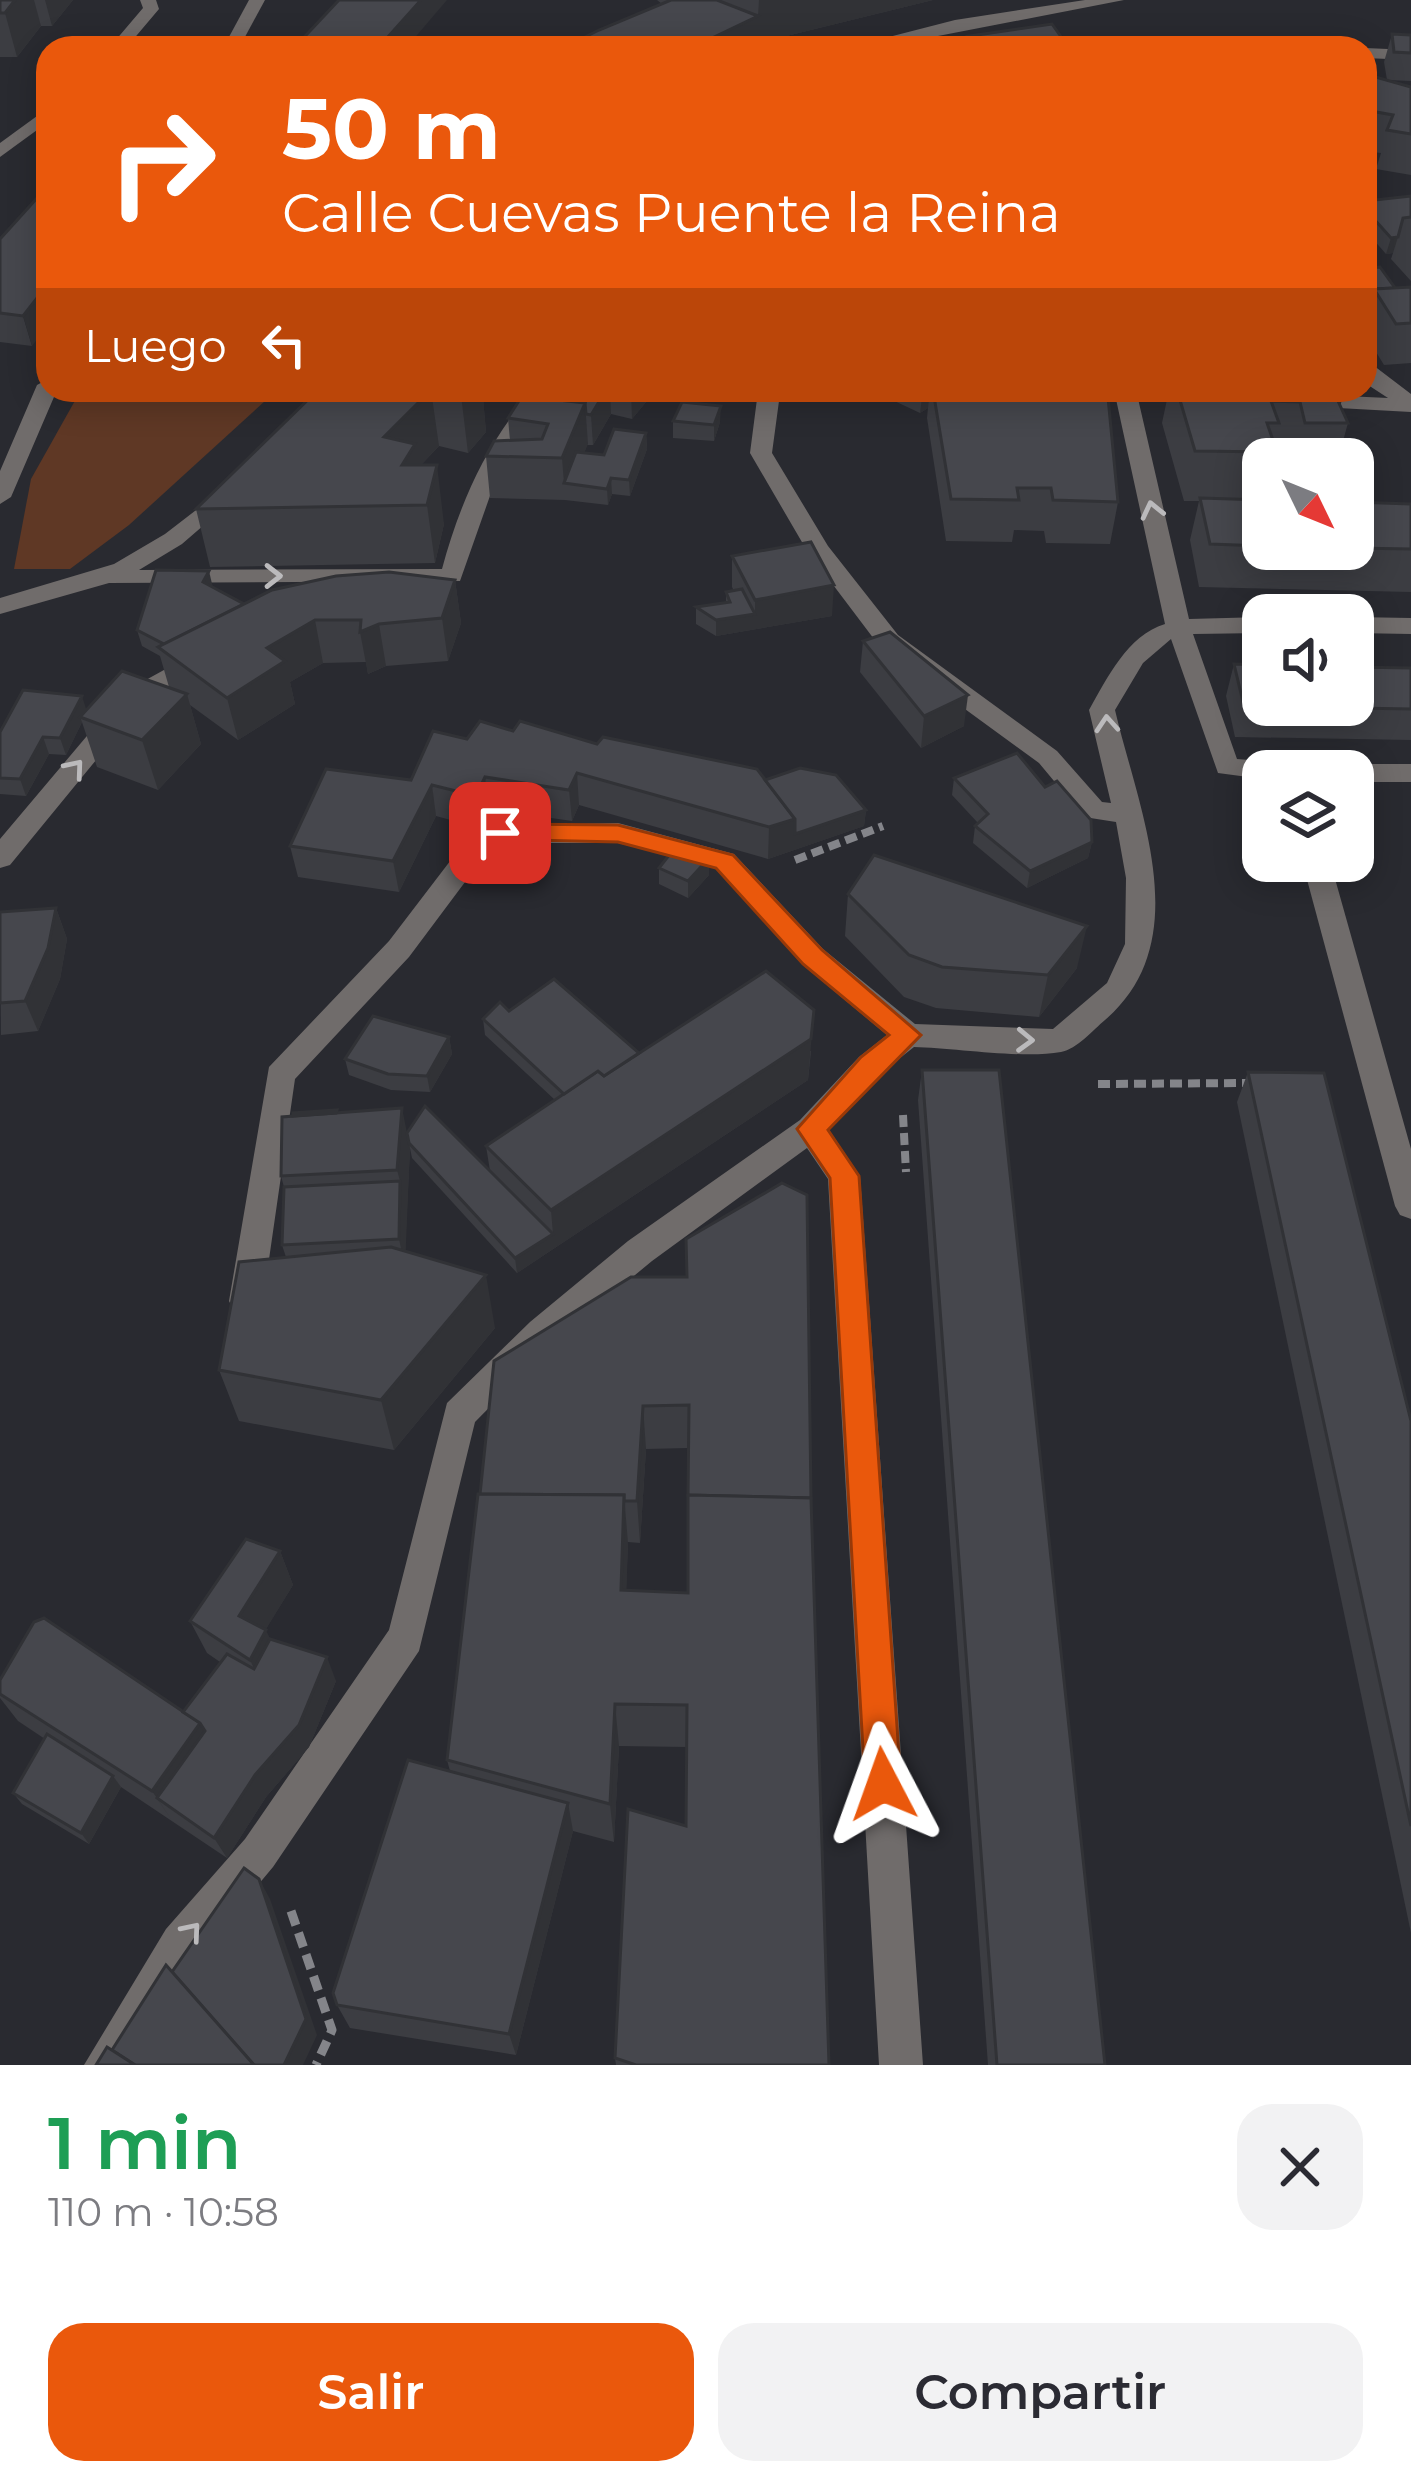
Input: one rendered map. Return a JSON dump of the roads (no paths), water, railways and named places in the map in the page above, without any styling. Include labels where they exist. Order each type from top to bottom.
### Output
[{"type":"street","points":[[127,36],[151,9],[148,0]]},
{"type":"street","points":[[237,36],[256,0]]},
{"type":"street","points":[[907,36],[1116,0]]},
{"type":"street","points":[[1377,54],[1411,55]]},
{"type":"street","points":[[0,152],[36,123]]},
{"type":"street","points":[[1377,381],[1411,405]]},
{"type":"street","points":[[0,497],[41,402]]},
{"type":"street","points":[[0,606],[114,577],[452,576],[469,507],[492,457],[536,402]]},
{"type":"street","points":[[768,402],[761,453],[818,549],[889,641],[1048,757],[1094,810],[1125,814]]},
{"type":"street","points":[[1128,402],[1178,625],[1227,767],[1242,768]]},
{"type":"street","points":[[1353,402],[1411,405]]},
{"type":"street","points":[[114,577],[186,534],[251,470]]},
{"type":"street","points":[[334,603],[393,576]]},
{"type":"street","points":[[239,1339],[280,1075],[399,949],[467,859],[500,833],[618,833],[724,861],[813,957],[908,1035],[1058,1041],[1130,976],[1145,932],[1102,710],[1130,658],[1149,639],[1178,625],[1242,625]]},
{"type":"street","points":[[1374,625],[1411,626]]},
{"type":"street","points":[[0,858],[133,698],[219,647]]},
{"type":"street","points":[[1374,772],[1411,773]]},
{"type":"street","points":[[1322,882],[1411,1206]]},
{"type":"street","points":[[106,2065],[181,1944],[259,1853],[406,1637],[459,1414],[542,1332],[640,1251],[812,1129],[870,1065],[908,1035]]},
{"type":"street","points":[[812,1129],[844,1176],[901,2065]]}]
